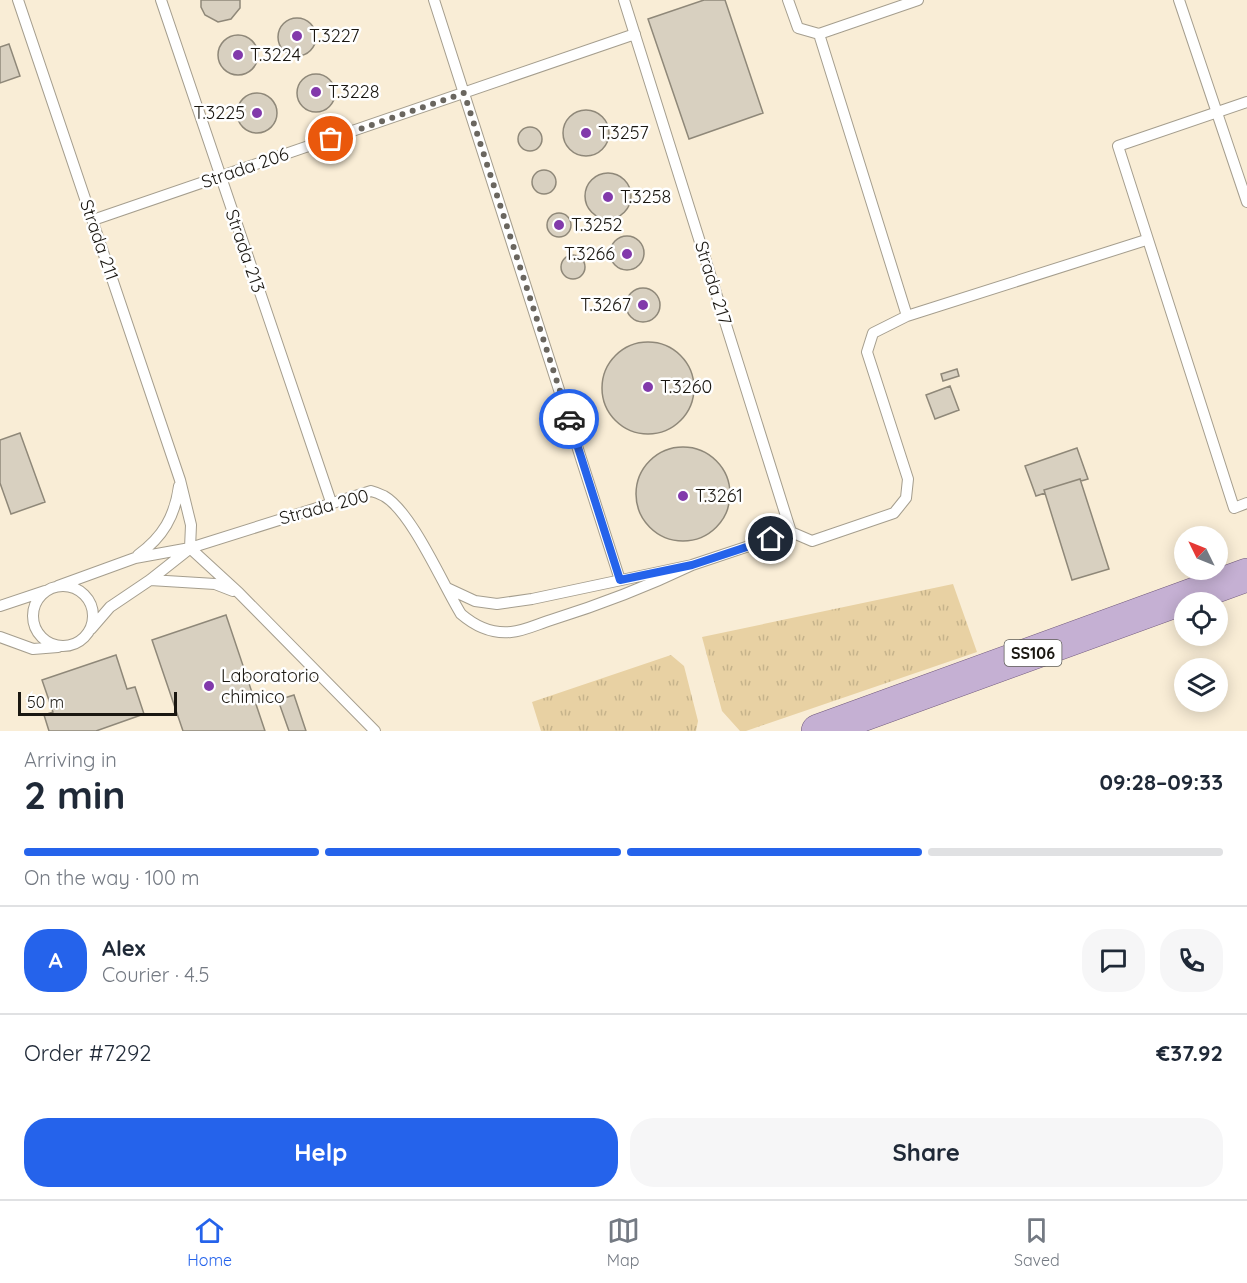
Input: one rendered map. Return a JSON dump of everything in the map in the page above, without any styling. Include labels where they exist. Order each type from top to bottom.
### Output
[{"type":"main road","name":"SS106","points":[[818,731],[1247,575]]},
{"type":"lane","name":"Strada 211","points":[[18,0],[180,480],[191,525],[190,548]]},
{"type":"lane","name":"Strada 213","points":[[161,0],[331,502]]},
{"type":"lane","points":[[434,0],[620,580]]},
{"type":"lane","name":"Strada 217","points":[[624,0],[791,532]]},
{"type":"lane","points":[[788,0],[798,28],[819,34],[918,0]]},
{"type":"lane","points":[[1179,0],[1247,202]]},
{"type":"lane","name":"Strada 206","points":[[93,220],[635,34]]},
{"type":"lane","points":[[819,34],[907,316]]},
{"type":"lane","points":[[1247,102],[1118,146],[1146,240],[1234,508],[1247,503]]},
{"type":"lane","points":[[791,532],[812,541],[894,513],[906,498],[908,479],[867,352],[873,333],[907,316],[1146,240]]},
{"type":"lane","name":"Strada 211","points":[[135,558],[166,529],[173,515],[180,480]]},
{"type":"lane","name":"Strada 200","points":[[190,548],[371,491],[384,496],[395,505],[411,526],[461,614],[472,623],[493,631],[512,632],[590,608],[692,565],[791,532]]},
{"type":"lane","points":[[0,606],[135,558],[190,548]]},
{"type":"lane","points":[[0,637],[33,649],[62,646],[81,640],[110,607],[150,580],[190,548]]},
{"type":"lane","points":[[190,548],[239,593],[375,731]]},
{"type":"lane","name":"Strada 200","points":[[447,588],[475,601],[496,604],[692,565]]},
{"type":"lane","points":[[150,580],[215,584],[239,593]]},
{"type":"lane","points":[[62,646],[53,645],[44,640],[34,624],[35,604],[40,596],[53,588],[68,586],[85,596],[91,604],[93,614],[88,633]]},
{"type":"shaded area","points":[[0,0],[1247,0],[1247,731],[0,731]]},
{"type":"green space","points":[[953,584],[977,652],[746,731],[740,731],[722,711],[702,637]]},
{"type":"green space","points":[[671,655],[684,666],[698,721],[696,731],[541,731],[532,702]]},
{"type":"building","points":[[201,0],[240,0],[240,8],[231,19],[218,22],[205,15],[201,7]]},
{"type":"building","points":[[704,0],[725,0],[763,113],[689,139],[648,19]]},
{"type":"building","name":"T.3227","points":[[297,18],[311,23],[316,37],[311,51],[297,56],[283,51],[278,37],[283,23]]},
{"type":"building","name":"T.3224","points":[[238,35],[252,41],[258,55],[252,69],[238,75],[224,69],[218,55],[224,41]]},
{"type":"building","points":[[9,44],[20,76],[0,83],[0,47]]},
{"type":"building","name":"T.3228","points":[[316,74],[330,79],[335,93],[330,107],[316,112],[302,107],[297,93],[302,79]]},
{"type":"building","name":"T.3225","points":[[257,93],[271,99],[277,113],[271,127],[257,133],[243,127],[237,113],[243,99]]},
{"type":"building","name":"T.3257","points":[[586,110],[602,117],[609,133],[602,149],[586,156],[570,149],[563,133],[570,117]]},
{"type":"building","points":[[530,127],[539,130],[542,139],[539,148],[530,151],[521,148],[518,139],[521,130]]},
{"type":"building","points":[[544,170],[553,173],[556,182],[553,191],[544,194],[535,191],[532,182],[535,173]]},
{"type":"building","name":"T.3258","points":[[608,173],[624,180],[631,196],[624,212],[608,219],[592,212],[585,196],[592,180]]},
{"type":"building","name":"T.3252","points":[[559,213],[568,216],[571,225],[568,234],[559,237],[550,234],[547,225],[550,216]]},
{"type":"building","name":"T.3266","points":[[627,236],[639,241],[644,253],[639,265],[627,270],[615,265],[610,253],[615,241]]},
{"type":"building","points":[[573,255],[582,258],[585,267],[582,276],[573,279],[564,276],[561,267],[564,258]]},
{"type":"building","name":"T.3267","points":[[643,288],[655,293],[660,305],[655,317],[643,322],[631,317],[626,305],[631,293]]},
{"type":"building","name":"T.3260","points":[[648,342],[666,345],[681,355],[691,370],[694,388],[691,406],[681,421],[666,431],[648,434],[630,431],[615,421],[605,406],[602,388],[605,370],[615,355],[630,345]]},
{"type":"building","points":[[957,369],[959,376],[943,381],[941,374]]},
{"type":"building","points":[[950,386],[959,410],[935,419],[926,395]]},
{"type":"building","points":[[20,433],[45,502],[11,514],[0,483],[0,440]]},
{"type":"building","name":"T.3261","points":[[683,447],[701,451],[716,461],[726,476],[730,494],[726,512],[716,527],[701,537],[683,541],[665,537],[650,527],[640,512],[636,494],[640,476],[650,461],[665,451]]},
{"type":"building","points":[[1077,448],[1088,479],[1081,481],[1080,479],[1044,490],[1045,493],[1036,496],[1025,466]]},
{"type":"building","points":[[1080,479],[1109,569],[1072,580],[1044,490]]},
{"type":"building","name":"Laboratorio chimico","points":[[226,615],[265,731],[183,731],[152,640]]},
{"type":"building","points":[[116,655],[127,689],[135,687],[144,714],[96,731],[49,731],[44,715],[53,712],[42,680]]},
{"type":"building","points":[[294,695],[306,731],[289,731],[278,700]]},
{"type":"way so far","points":[[331,139],[464,93],[569,419]]},
{"type":"place","name":"T.3227","points":[[297,36]]},
{"type":"place","name":"T.3224","points":[[238,55]]},
{"type":"place","name":"T.3228","points":[[316,92]]},
{"type":"place","name":"T.3225","points":[[257,113]]},
{"type":"place","name":"T.3257","points":[[586,133]]},
{"type":"place","name":"T.3258","points":[[608,197]]},
{"type":"place","name":"T.3252","points":[[559,225]]},
{"type":"place","name":"T.3266","points":[[627,254]]},
{"type":"place","name":"T.3267","points":[[643,305]]},
{"type":"place","name":"T.3260","points":[[648,387]]},
{"type":"place","name":"T.3261","points":[[683,496]]},
{"type":"place","name":"Laboratorio chimico","points":[[209,686]]},
{"type":"route","points":[[569,419],[620,580],[692,565],[771,539]]}]
